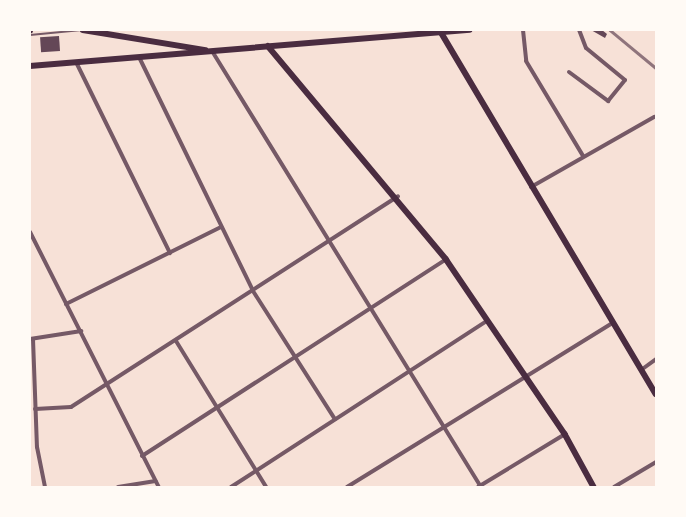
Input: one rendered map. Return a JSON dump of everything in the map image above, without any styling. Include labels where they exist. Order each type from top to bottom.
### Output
[{"type":"main road","points":[[83,30],[212,51]]},
{"type":"main road","points":[[30,66],[470,30]]},
{"type":"main road","points":[[440,31],[531,187],[656,394]]},
{"type":"main road","points":[[268,46],[398,196],[446,258],[565,434],[594,487]]},
{"type":"street","points":[[523,30],[526,61],[583,156]]},
{"type":"street","points":[[569,72],[608,101],[625,80],[586,48],[579,30]]},
{"type":"street","points":[[212,51],[372,306],[480,487],[565,434]]},
{"type":"street","points":[[139,57],[253,291],[335,419]]},
{"type":"street","points":[[76,62],[170,253]]},
{"type":"street","points":[[531,187],[654,117]]},
{"type":"street","points":[[35,409],[71,407],[398,196]]},
{"type":"street","points":[[66,304],[222,227]]},
{"type":"street","points":[[30,232],[159,487]]},
{"type":"street","points":[[142,456],[216,406],[446,258]]},
{"type":"street","points":[[231,487],[488,320]]},
{"type":"street","points":[[348,487],[445,429],[612,323]]},
{"type":"street","points":[[45,487],[35,409],[31,339],[81,331]]},
{"type":"street","points":[[176,341],[266,487]]},
{"type":"street","points":[[641,370],[656,359]]},
{"type":"street","points":[[614,487],[656,462]]},
{"type":"street","points":[[118,487],[156,481]]},
{"type":"lane","points":[[30,35],[83,30]]},
{"type":"building","points":[[591,30],[602,30],[607,34],[605,38]]},
{"type":"building","points":[[59,36],[60,51],[41,52],[40,37]]},
{"type":"railway","points":[[610,30],[656,68]]}]
